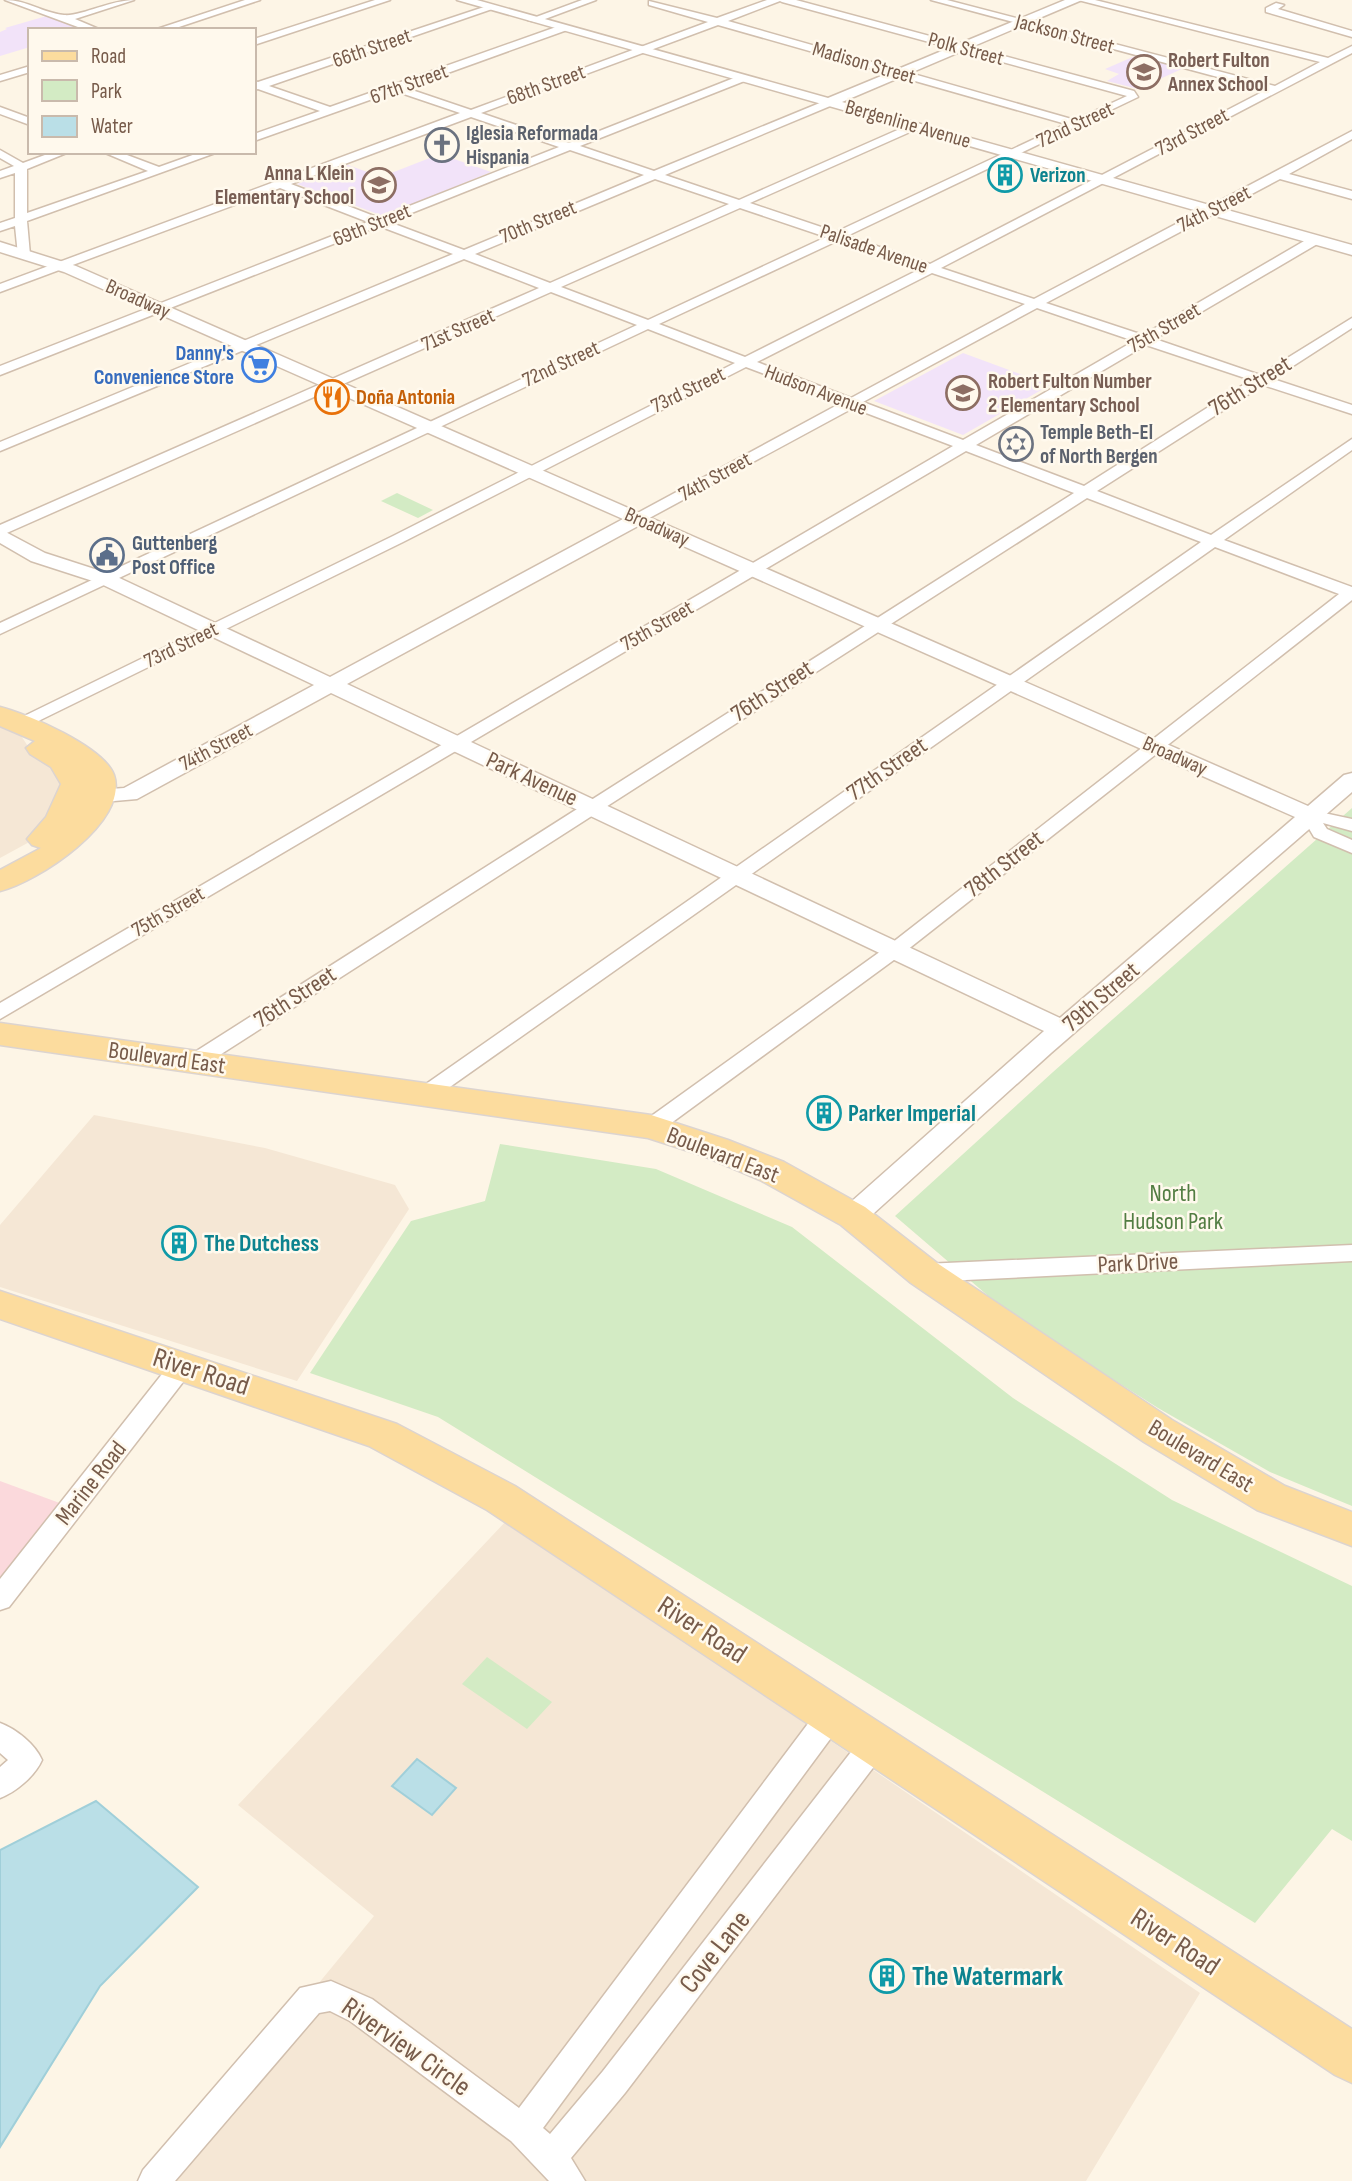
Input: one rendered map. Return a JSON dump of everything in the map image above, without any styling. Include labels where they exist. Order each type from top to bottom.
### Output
[{"type":"main road","points":[[0,867],[43,839],[59,820],[102,780],[96,767],[47,734],[10,720]]},
{"type":"main road","points":[[0,882],[64,845],[84,823],[85,797]]},
{"type":"main road","name":"Boulevard East","points":[[0,1034],[352,1085],[437,1093],[651,1128],[716,1148],[772,1171],[853,1216],[924,1273],[1169,1437],[1271,1498],[1352,1529]]},
{"type":"main road","name":"River Road","points":[[0,1305],[383,1435],[441,1464],[501,1498],[1352,2058]]},
{"type":"street","points":[[10,0],[90,28]]},
{"type":"street","points":[[65,19],[129,0]]},
{"type":"street","points":[[165,28],[255,0]]},
{"type":"street","points":[[256,41],[385,0]]},
{"type":"street","points":[[533,20],[591,0]]},
{"type":"street","name":"68th Street","points":[[0,288],[776,0]]},
{"type":"street","name":"Polk Street","points":[[785,0],[1130,93],[1132,99],[1124,103]]},
{"type":"street","name":"Jackson Street","points":[[936,0],[1275,89]]},
{"type":"street","name":"70th Street","points":[[0,447],[1076,0]]},
{"type":"street","points":[[1083,0],[1329,61]]},
{"type":"street","name":"Bergenline Avenue","points":[[470,1],[1352,250]]},
{"type":"street","name":"Madison Street","points":[[652,3],[1077,124]]},
{"type":"street","points":[[1279,5],[1269,10],[1352,34]]},
{"type":"street","name":"66th Street","points":[[256,86],[491,8]]},
{"type":"street","name":"67th Street","points":[[256,137],[563,28]]},
{"type":"street","name":"73rd Street","points":[[10,720],[212,630],[530,471],[1352,49]]},
{"type":"street","points":[[0,78],[28,70]]},
{"type":"street","name":"69th Street","points":[[0,371],[743,78]]},
{"type":"street","points":[[256,86],[331,111]]},
{"type":"street","name":"Palisade Avenue","points":[[396,88],[1352,410]]},
{"type":"street","name":"72nd Street","points":[[0,629],[645,324],[1124,103]]},
{"type":"street","points":[[0,110],[26,118]]},
{"type":"street","points":[[0,124],[26,118]]},
{"type":"street","name":"71st Street","points":[[0,533],[915,127]]},
{"type":"street","name":"74th Street","points":[[85,797],[129,794],[1352,134]]},
{"type":"street","points":[[1332,145],[1352,150]]},
{"type":"street","points":[[0,152],[17,162],[21,168],[24,255]]},
{"type":"street","points":[[0,175],[59,154]]},
{"type":"street","points":[[113,154],[159,172]]},
{"type":"street","points":[[0,227],[208,154]]},
{"type":"street","points":[[1279,175],[1352,195]]},
{"type":"street","name":"Hudson Avenue","points":[[280,184],[1352,593]]},
{"type":"street","name":"75th Street","points":[[0,1012],[1315,240]]},
{"type":"street","name":"Broadway","points":[[0,247],[61,265],[1310,815]]},
{"type":"street","name":"76th Street","points":[[194,1062],[1352,322]]},
{"type":"street","name":"77th Street","points":[[437,1093],[735,874],[1352,443]]},
{"type":"street","name":"Park Avenue","points":[[0,533],[38,557],[106,579],[1063,1030]]},
{"type":"street","name":"78th Street","points":[[651,1128],[895,950],[1352,593]]},
{"type":"street","name":"79th Street","points":[[853,1216],[1352,780]]},
{"type":"street","points":[[1310,815],[1335,819],[1352,826]]},
{"type":"street","points":[[1310,815],[1320,833],[1352,848]]},
{"type":"street","name":"Park Drive","points":[[924,1273],[1352,1253]]},
{"type":"street","name":"Marine Road","points":[[0,1599],[182,1366]]},
{"type":"street","name":"Cove Lane","points":[[522,2130],[832,1714]]},
{"type":"street","points":[[0,1735],[28,1760],[0,1785]]},
{"type":"street","name":"Cove Lane","points":[[560,2169],[614,2082],[875,1743]]},
{"type":"street","name":"Riverview Circle","points":[[154,2181],[311,1999],[331,1996],[361,2010],[522,2130],[560,2169]]},
{"type":"shaded area","points":[[50,15],[83,28],[28,28],[28,48],[0,56],[0,32],[7,29],[5,28]]},
{"type":"shaded area","name":"Robert Fulton Annex School","points":[[1135,56],[1184,68],[1138,89],[1107,81],[1119,74],[1105,69]]},
{"type":"shaded area","name":"Anna L Klein Elementary School","points":[[440,154],[491,172],[383,216],[297,184],[348,165],[381,177]]},
{"type":"shaded area","name":"Robert Fulton Number 2 Elementary School","points":[[963,353],[1050,385],[963,435],[874,401]]},
{"type":"shaded area","points":[[0,719],[16,728],[31,751],[57,766],[65,780],[60,808],[33,840],[0,858]]},
{"type":"shaded area","points":[[94,1115],[265,1148],[395,1185],[409,1209],[297,1381],[0,1287],[0,1225]]},
{"type":"shaded area","points":[[0,1481],[65,1505],[0,1584]]},
{"type":"shaded area","points":[[507,1520],[1200,1993],[1086,2181],[156,2181],[374,1916],[238,1805]]},
{"type":"green space","points":[[397,493],[433,510],[418,518],[381,501]]},
{"type":"green space","name":"North Hudson Park","points":[[1352,808],[1352,1506],[1270,1472],[1158,1408],[1007,1312],[895,1216],[1053,1072]]},
{"type":"green space","points":[[500,1144],[656,1169],[792,1227],[1013,1398],[1172,1500],[1352,1586],[1352,1841],[1332,1829],[1255,1923],[438,1417],[310,1373],[411,1221],[485,1201]]},
{"type":"green space","points":[[487,1657],[552,1702],[527,1729],[462,1684]]},
{"type":"water","points":[[417,1759],[456,1788],[432,1815],[392,1786]]},
{"type":"water","points":[[96,1801],[198,1887],[100,1986],[0,2147],[0,1850]]},
{"type":"place","name":"Robert Fulton Annex School","points":[[1144,72]]},
{"type":"place","name":"Iglesia Reformada Hispania","points":[[442,145]]},
{"type":"place","name":"Verizon","points":[[1005,175]]},
{"type":"place","name":"Anna L Klein Elementary School","points":[[379,185]]},
{"type":"place","name":"Danny's Convenience Store","points":[[259,365]]},
{"type":"place","name":"Robert Fulton Number 2 Elementary School","points":[[963,393]]},
{"type":"place","name":"Doña Antonia","points":[[332,397]]},
{"type":"place","name":"Temple Beth-El of North Bergen","points":[[1016,444]]},
{"type":"place","name":"Guttenberg Post Office","points":[[107,555]]},
{"type":"place","name":"Parker Imperial","points":[[824,1113]]},
{"type":"place","name":"The Dutchess","points":[[179,1243]]},
{"type":"place","name":"The Watermark","points":[[887,1976]]}]
